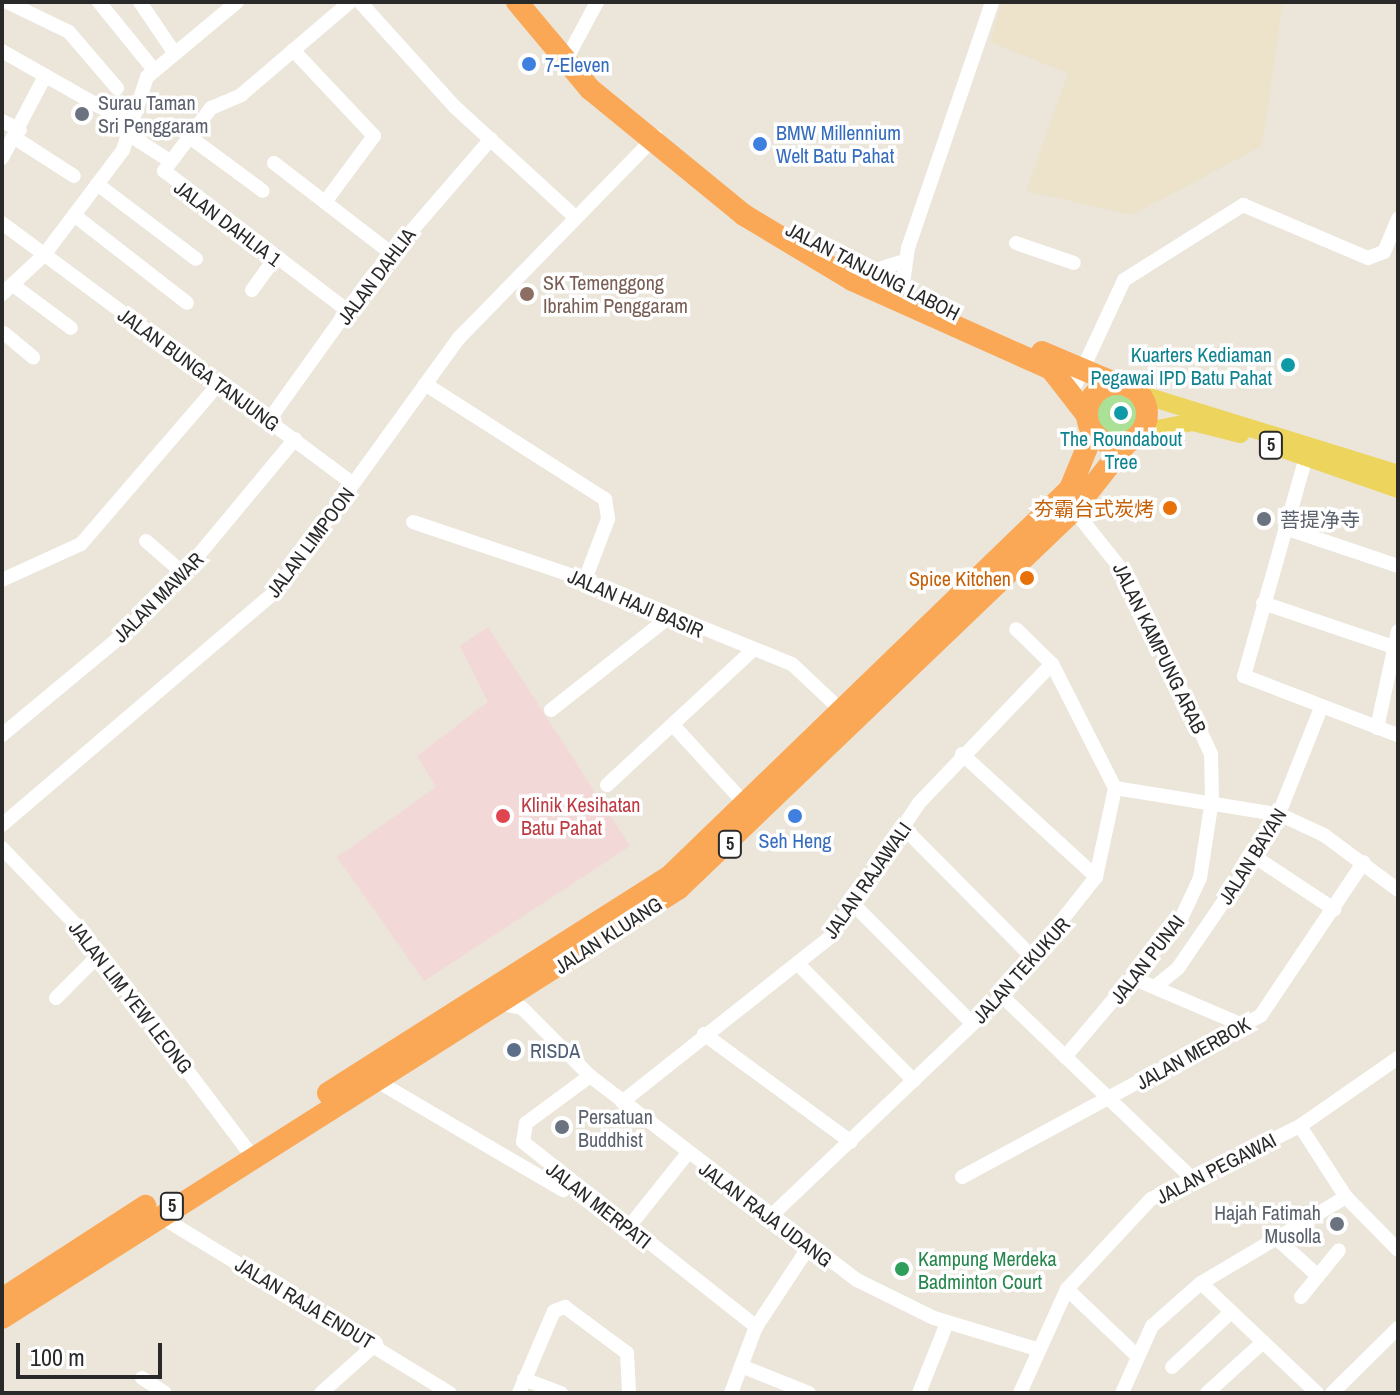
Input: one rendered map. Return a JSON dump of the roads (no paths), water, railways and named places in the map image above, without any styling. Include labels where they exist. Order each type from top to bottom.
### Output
[{"type":"highway","name":"JALAN TANJUNG LABOH","points":[[517,2],[570,61],[654,138],[761,227],[1051,369],[1073,390],[1090,424]]},
{"type":"highway","name":"JALAN TANJUNG LABOH","points":[[654,138],[782,225],[892,290],[1117,384]]},
{"type":"highway","name":"5","points":[[1134,438],[1090,424],[1092,396],[1117,384],[1140,394]]},
{"type":"highway","points":[[1134,438],[1148,417],[1140,394]]},
{"type":"highway","name":"JALAN KLUANG","points":[[4,1309],[36,1277],[247,1149],[641,898],[746,805],[1070,489],[1090,424]]},
{"type":"highway","name":"JALAN KLUANG","points":[[4,1309],[158,1215],[247,1149],[377,1081],[536,983],[678,889],[898,683],[1074,510],[1134,438]]},
{"type":"highway","points":[[843,712],[856,714],[898,683]]},
{"type":"highway","points":[[2,1287],[36,1277]]},
{"type":"main road","name":"5","points":[[1140,394],[1398,474]]},
{"type":"main road","name":"5","points":[[1134,438],[1204,423],[1398,489]]},
{"type":"street","points":[[7,2],[69,32],[117,88]]},
{"type":"street","points":[[99,2],[154,70]]},
{"type":"street","points":[[140,2],[173,51]]},
{"type":"street","points":[[71,328],[8,290],[44,255],[97,184],[128,128],[154,70],[173,51],[237,2]]},
{"type":"street","name":"JALAN DAHLIA 1","points":[[348,311],[168,178],[167,159],[211,108],[241,95],[350,2]]},
{"type":"street","points":[[360,2],[491,139],[574,216]]},
{"type":"street","points":[[570,61],[597,2]]},
{"type":"street","points":[[892,290],[992,2]]},
{"type":"street","points":[[293,50],[374,136],[325,202]]},
{"type":"street","points":[[2,51],[128,128],[167,159]]},
{"type":"street","points":[[2,158],[18,134],[45,76]]},
{"type":"street","points":[[2,121],[74,176]]},
{"type":"street","points":[[187,135],[263,191]]},
{"type":"street","name":"JALAN LIMPOON","points":[[2,825],[275,592],[425,384],[574,216],[654,138]]},
{"type":"street","name":"JALAN DAHLIA","points":[[269,420],[392,254],[491,139]]},
{"type":"street","points":[[274,163],[392,254]]},
{"type":"street","points":[[97,184],[196,259]]},
{"type":"street","points":[[1073,390],[1087,369],[1124,280],[1243,205],[1368,258],[1384,252],[1398,219]]},
{"type":"street","points":[[74,215],[187,303]]},
{"type":"street","name":"JALAN BUNGA TANJUNG","points":[[2,223],[353,484]]},
{"type":"street","points":[[1016,243],[1074,263]]},
{"type":"street","points":[[892,290],[900,262],[908,248]]},
{"type":"street","points":[[252,290],[275,258]]},
{"type":"street","points":[[867,273],[900,262]]},
{"type":"street","points":[[3,334],[33,357]]},
{"type":"street","points":[[425,384],[605,499],[608,519],[585,580]]},
{"type":"street","points":[[2,580],[81,544],[218,385]]},
{"type":"street","name":"JALAN MAWAR","points":[[2,735],[183,573],[295,439]]},
{"type":"street","points":[[1306,457],[1244,669],[1250,682],[1398,735]]},
{"type":"street","name":"JALAN KAMPUNG ARAB","points":[[1074,510],[1130,580],[1211,754],[1212,800]]},
{"type":"street","name":"JALAN HAJI BASIR","points":[[413,522],[585,580],[753,650],[807,675],[843,712]]},
{"type":"street","points":[[1285,528],[1398,566]]},
{"type":"street","points":[[146,541],[183,573]]},
{"type":"street","points":[[1263,603],[1394,647]]},
{"type":"street","points":[[551,710],[669,617]]},
{"type":"street","points":[[1016,629],[1052,664],[1115,788],[1212,800],[1281,815],[1364,862],[1398,890]]},
{"type":"street","points":[[1377,728],[1398,631]]},
{"type":"street","points":[[607,785],[753,650]]},
{"type":"street","name":"JALAN RAJAWALI","points":[[622,1102],[704,1034],[799,965],[854,905],[904,828],[962,754],[1052,664]]},
{"type":"street","name":"JALAN BAYAN","points":[[1156,986],[1178,968],[1281,815],[1321,708]]},
{"type":"street","points":[[673,725],[746,805]]},
{"type":"street","points":[[962,754],[1096,877]]},
{"type":"street","name":"JALAN TEKUKUR","points":[[771,1216],[1002,996],[1034,959],[1096,877],[1115,788]]},
{"type":"street","name":"JALAN PUNAI","points":[[1065,1057],[1135,979],[1192,898],[1212,800]]},
{"type":"street","points":[[904,828],[1034,959]]},
{"type":"street","name":"JALAN LIM YEW LEONG","points":[[2,848],[100,954],[247,1149]]},
{"type":"street","points":[[1255,857],[1334,909]]},
{"type":"street","name":"JALAN MERBOK","points":[[962,1177],[1014,1143],[1114,1098],[1272,1006],[1364,862]]},
{"type":"street","points":[[854,905],[973,1024]]},
{"type":"street","points":[[56,998],[100,954]]},
{"type":"street","points":[[799,965],[914,1081]]},
{"type":"street","points":[[1135,979],[1240,1024]]},
{"type":"street","points":[[503,1004],[533,1018],[536,983]]},
{"type":"street","points":[[1002,996],[1065,1057],[1114,1098],[1190,1176]]},
{"type":"street","name":"JALAN RAJA UDANG","points":[[533,1018],[590,1076],[808,1248],[947,1323],[1037,1349]]},
{"type":"street","points":[[704,1034],[851,1142]]},
{"type":"street","name":"JALAN PEGAWAI","points":[[1020,1393],[1037,1349],[1067,1289],[1126,1221],[1190,1176],[1300,1126],[1398,1058]]},
{"type":"street","name":"JALAN MERPATI","points":[[590,1076],[526,1123],[523,1142],[756,1327]]},
{"type":"street","points":[[377,1081],[563,1190]]},
{"type":"street","points":[[1300,1126],[1346,1197],[1398,1250]]},
{"type":"street","points":[[628,1228],[687,1154]]},
{"type":"street","points":[[1122,1393],[1152,1326],[1201,1283],[1346,1197]]},
{"type":"street","name":"JALAN RAJA ENDUT","points":[[158,1215],[376,1344],[450,1393]]},
{"type":"street","points":[[1275,1237],[1318,1276]]},
{"type":"street","points":[[731,1393],[756,1327],[808,1248]]},
{"type":"street","points":[[1301,1297],[1339,1250]]},
{"type":"street","points":[[1201,1283],[1317,1393]]},
{"type":"street","points":[[1067,1289],[1137,1356]]},
{"type":"street","points":[[561,1393],[521,1386],[554,1311],[565,1307],[627,1353],[629,1393]]},
{"type":"street","points":[[1172,1367],[1231,1312]]},
{"type":"street","points":[[919,1393],[947,1323]]},
{"type":"street","points":[[1332,1393],[1398,1328]]},
{"type":"street","points":[[1207,1393],[1263,1342]]},
{"type":"street","points":[[321,1393],[376,1344]]},
{"type":"street","points":[[741,1366],[809,1393]]},
{"type":"street","points":[[142,1378],[165,1393]]},
{"type":"place","name":"7-Eleven","points":[[529,64]]},
{"type":"place","name":"Surau Taman Sri Penggaram","points":[[82,114]]},
{"type":"place","name":"BMW Millennium Welt Batu Pahat","points":[[760,144]]},
{"type":"place","name":"SK Temenggong Ibrahim Penggaram","points":[[527,294]]},
{"type":"place","name":"Kuarters Kediaman Pegawai IPD Batu Pahat","points":[[1288,365]]},
{"type":"place","name":"The Roundabout Tree","points":[[1121,413]]},
{"type":"place","name":"夯霸台式炭烤","points":[[1170,508]]},
{"type":"place","name":"菩提净寺","points":[[1264,519]]},
{"type":"place","name":"Spice Kitchen","points":[[1027,578]]},
{"type":"place","name":"Klinik Kesihatan Batu Pahat","points":[[503,816]]},
{"type":"place","name":"Seh Heng","points":[[795,816]]},
{"type":"place","name":"RISDA","points":[[514,1050]]},
{"type":"place","name":"Persatuan Buddhist","points":[[562,1127]]},
{"type":"place","name":"Hajah Fatimah Musolla","points":[[1337,1224]]},
{"type":"place","name":"Kampung Merdeka Badminton Court","points":[[902,1269]]}]
